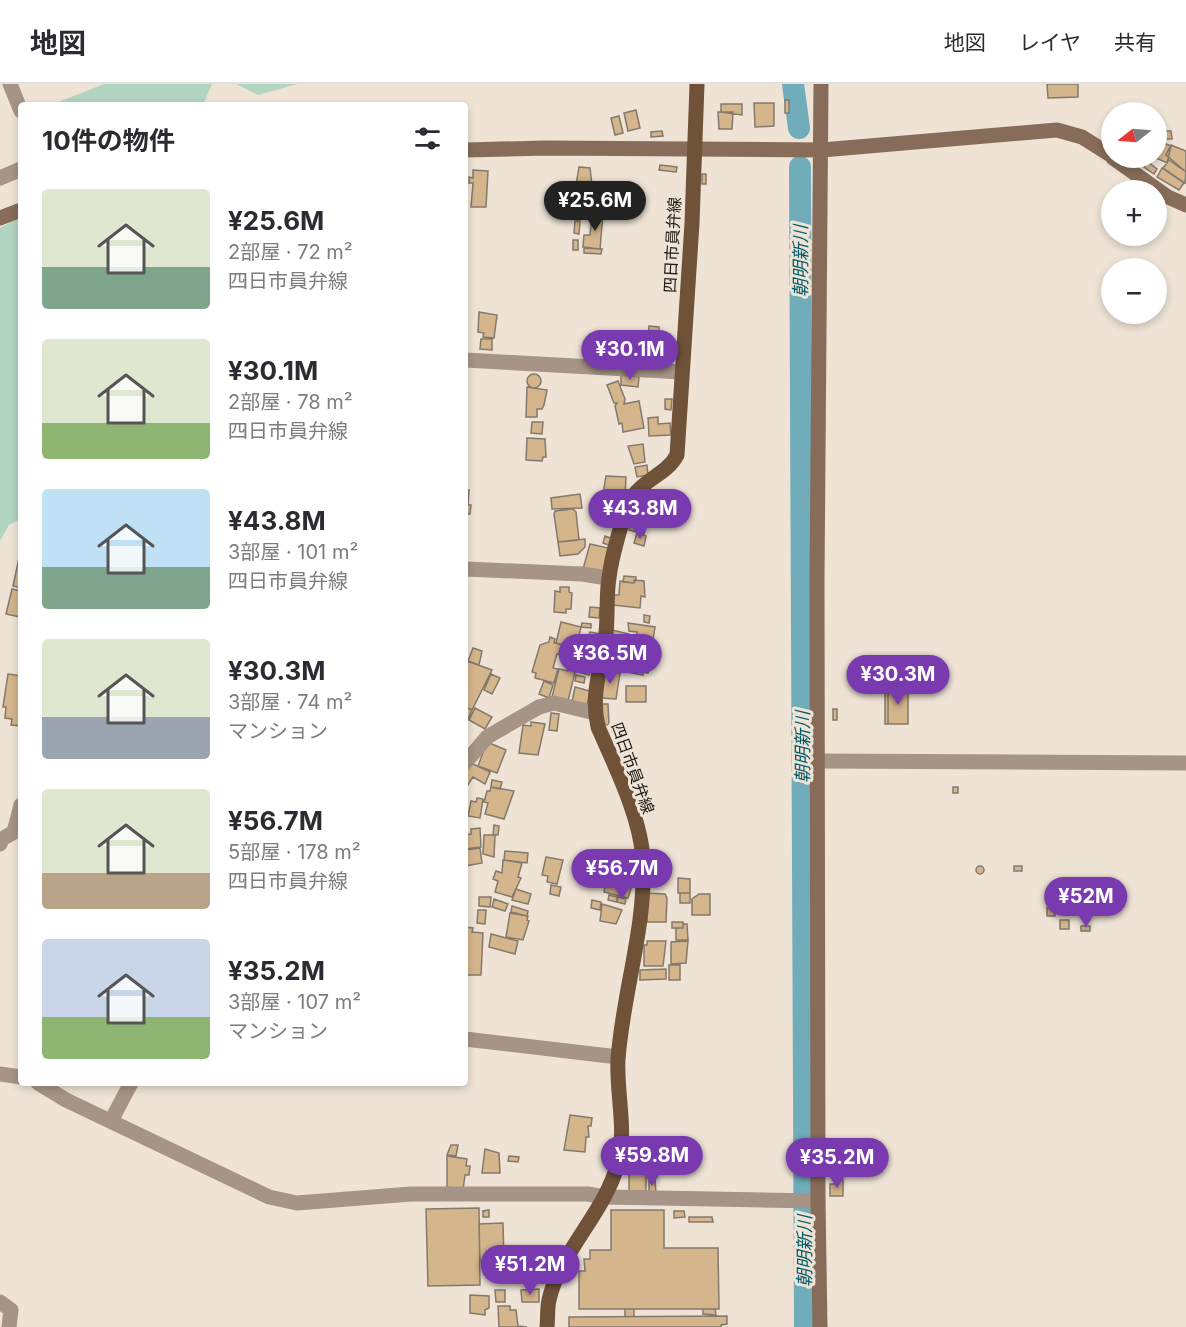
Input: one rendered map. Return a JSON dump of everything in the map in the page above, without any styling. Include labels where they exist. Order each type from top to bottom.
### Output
[{"type":"main road","name":"四日市員弁線","points":[[547,1327],[548,1302],[555,1280],[605,1197],[618,1162],[621,1140],[617,1095],[618,1057],[640,927],[643,859],[634,818],[595,713],[596,685],[606,634],[608,578],[626,509],[633,495],[671,466],[677,455],[697,84]]},
{"type":"street","points":[[10,84],[18,104]]},
{"type":"street","points":[[820,1327],[809,1201],[818,761],[821,84]]},
{"type":"street","points":[[468,150],[822,150],[1057,130],[1082,137],[1101,150]]},
{"type":"street","points":[[1127,168],[1168,197],[1186,205]]},
{"type":"street","points":[[0,178],[18,170]]},
{"type":"street","points":[[0,218],[18,211]]},
{"type":"street","points":[[468,360],[682,372]]},
{"type":"street","points":[[468,568],[582,574],[608,578]]},
{"type":"street","points":[[468,759],[487,736],[539,707],[555,703],[595,713]]},
{"type":"street","points":[[818,761],[1186,763]]},
{"type":"street","points":[[0,844],[2,839],[18,834]]},
{"type":"street","points":[[468,1039],[618,1057]]},
{"type":"street","points":[[0,1074],[18,1077]]},
{"type":"street","points":[[43,1086],[66,1100],[112,1119],[269,1197],[297,1203],[411,1194],[588,1194],[605,1197],[809,1201]]},
{"type":"street","points":[[112,1119],[129,1086]]},
{"type":"street","points":[[0,1302],[11,1310],[9,1327]]},
{"type":"green space","points":[[104,84],[212,84],[204,102],[59,102]]},
{"type":"green space","points":[[236,84],[297,84],[258,95]]},
{"type":"green space","points":[[18,219],[18,520],[9,525],[0,541],[0,228]]},
{"type":"building","points":[[1047,84],[1078,84],[1078,97],[1048,98]]},
{"type":"building","points":[[785,100],[789,100],[789,113],[785,113]]},
{"type":"building","points":[[754,103],[774,103],[774,126],[755,127]]},
{"type":"building","points":[[721,104],[742,104],[742,115],[721,112]]},
{"type":"building","points":[[636,110],[640,128],[628,131],[624,113]]},
{"type":"building","points":[[718,112],[733,112],[732,129],[719,129]]},
{"type":"building","points":[[619,116],[623,133],[615,135],[611,118]]},
{"type":"building","points":[[662,131],[663,136],[651,137],[651,132]]},
{"type":"building","points":[[1167,131],[1171,131],[1172,139],[1167,139]]},
{"type":"building","points":[[1167,144],[1171,146],[1167,163]]},
{"type":"building","points":[[1171,145],[1186,151],[1186,172],[1167,156]]},
{"type":"building","points":[[1169,160],[1186,172],[1185,183],[1163,168],[1167,168]]},
{"type":"building","points":[[660,165],[677,167],[676,172],[659,170]]},
{"type":"building","points":[[579,167],[590,168],[592,185],[576,185]]},
{"type":"building","points":[[1145,168],[1156,168],[1154,174]]},
{"type":"building","points":[[1162,168],[1184,183],[1179,190],[1167,183],[1167,180],[1157,177]]},
{"type":"building","points":[[473,170],[488,171],[486,207],[471,207],[473,183],[469,183],[469,177],[473,178]]},
{"type":"building","points":[[702,174],[706,174],[706,184],[702,184]]},
{"type":"building","points":[[592,212],[603,213],[600,249],[583,247],[584,235],[590,235]]},
{"type":"building","points":[[575,221],[580,221],[579,234],[574,233]]},
{"type":"building","points":[[573,240],[578,240],[578,250],[573,250]]},
{"type":"building","points":[[584,248],[602,249],[601,254],[584,253]]},
{"type":"building","points":[[479,312],[497,315],[494,338],[483,337],[484,333],[478,332]]},
{"type":"building","points":[[649,326],[659,327],[659,339],[648,338]]},
{"type":"building","points":[[481,339],[492,339],[492,350],[480,349]]},
{"type":"building","points":[[648,343],[662,344],[661,362],[647,361]]},
{"type":"building","points":[[534,374],[539,376],[541,381],[539,386],[534,388],[529,386],[527,381],[529,376]]},
{"type":"building","points":[[621,375],[639,377],[638,387],[621,385]]},
{"type":"building","points":[[618,381],[625,399],[624,404],[639,401],[644,428],[623,432],[615,406],[617,403],[614,403],[607,385]]},
{"type":"building","points":[[527,387],[547,390],[542,409],[537,409],[537,417],[526,417]]},
{"type":"building","points":[[665,399],[672,399],[671,410],[665,409]]},
{"type":"building","points":[[658,417],[658,424],[670,423],[671,435],[649,436],[648,418]]},
{"type":"building","points":[[532,422],[543,422],[542,434],[531,433]]},
{"type":"building","points":[[527,438],[545,439],[546,457],[543,457],[542,461],[526,460]]},
{"type":"building","points":[[643,444],[645,462],[634,464],[628,446]]},
{"type":"building","points":[[647,465],[648,475],[637,477],[635,467]]},
{"type":"building","points":[[606,476],[626,477],[625,495],[603,494]]},
{"type":"building","points":[[580,494],[582,508],[552,509],[551,498]]},
{"type":"building","points":[[573,509],[576,512],[579,540],[558,542],[555,511]]},
{"type":"building","points":[[634,509],[650,513],[644,534],[629,530]]},
{"type":"building","points":[[637,533],[646,536],[644,546],[634,543]]},
{"type":"building","points":[[605,536],[613,539],[611,546],[603,543]]},
{"type":"building","points":[[585,539],[585,547],[578,554],[560,556],[558,542]]},
{"type":"building","points":[[590,544],[608,548],[604,571],[583,569]]},
{"type":"building","points":[[18,563],[18,587],[13,586]]},
{"type":"building","points":[[624,576],[636,577],[636,580],[634,583],[623,582]]},
{"type":"building","points":[[634,580],[644,581],[645,597],[641,596],[640,608],[613,605],[614,595],[619,595],[620,581],[634,583]]},
{"type":"building","points":[[560,587],[569,587],[569,592],[572,593],[571,609],[566,609],[566,613],[554,612],[555,591],[560,592]]},
{"type":"building","points":[[12,589],[18,590],[18,617],[6,614]]},
{"type":"building","points":[[590,607],[600,608],[599,618],[589,617]]},
{"type":"building","points":[[644,615],[650,616],[649,623],[644,622]]},
{"type":"building","points":[[561,622],[581,627],[576,648],[556,643]]},
{"type":"building","points":[[582,623],[591,624],[591,628],[581,627]]},
{"type":"building","points":[[628,623],[655,627],[653,640],[637,638],[637,632],[629,631]]},
{"type":"building","points":[[612,630],[629,634],[621,667],[604,663]]},
{"type":"building","points":[[590,632],[601,634],[596,654],[579,650],[582,639],[587,640]]},
{"type":"building","points":[[550,637],[555,639],[554,643],[563,645],[561,655],[557,654],[553,668],[558,669],[554,683],[535,678],[536,673],[532,672],[540,645],[549,642]]},
{"type":"building","points":[[473,648],[482,651],[479,665],[468,661]]},
{"type":"building","points":[[631,652],[652,657],[648,673],[643,672],[643,675],[627,672]]},
{"type":"building","points":[[582,655],[593,658],[589,675],[578,672]]},
{"type":"building","points":[[882,657],[905,657],[905,672],[882,673]]},
{"type":"building","points":[[468,661],[492,670],[472,710],[468,708]]},
{"type":"building","points":[[570,666],[576,668],[568,701],[552,697],[559,669],[568,671]]},
{"type":"building","points":[[603,671],[620,673],[616,699],[601,698]]},
{"type":"building","points":[[8,674],[18,676],[18,726],[11,725],[12,719],[5,718],[6,707],[3,707]]},
{"type":"building","points":[[491,674],[500,678],[492,694],[484,690]]},
{"type":"building","points":[[576,675],[585,677],[584,683],[575,681]]},
{"type":"building","points":[[544,681],[553,685],[549,698],[539,694]]},
{"type":"building","points":[[626,686],[646,686],[646,702],[626,702]]},
{"type":"building","points":[[575,687],[590,691],[587,705],[572,702]]},
{"type":"building","points":[[885,687],[888,687],[888,724],[885,724]]},
{"type":"building","points":[[888,687],[908,687],[908,724],[888,724]]},
{"type":"building","points":[[600,704],[608,704],[609,725],[605,725]]},
{"type":"building","points":[[475,708],[492,717],[485,729],[469,720]]},
{"type":"building","points":[[833,709],[837,709],[837,720],[833,720]]},
{"type":"building","points":[[551,713],[559,714],[557,731],[549,730]]},
{"type":"building","points":[[531,722],[545,724],[538,755],[519,753],[523,725],[531,726]]},
{"type":"building","points":[[487,742],[506,750],[497,773],[478,766]]},
{"type":"building","points":[[471,763],[490,772],[485,784],[473,777],[468,784],[468,768]]},
{"type":"building","points":[[492,780],[502,782],[500,789],[491,787]]},
{"type":"building","points":[[491,787],[514,791],[504,819],[485,814],[488,803],[484,802],[487,791],[490,791]]},
{"type":"building","points":[[953,787],[958,787],[958,793],[953,793]]},
{"type":"building","points":[[477,798],[483,799],[480,818],[468,816],[471,801],[476,802]]},
{"type":"building","points":[[494,825],[499,826],[498,835],[493,835]]},
{"type":"building","points":[[480,828],[481,847],[468,849],[468,834],[471,834],[471,829]]},
{"type":"building","points":[[484,835],[495,835],[494,857],[483,854]]},
{"type":"building","points":[[480,848],[482,863],[468,865],[468,850]]},
{"type":"building","points":[[505,851],[528,853],[527,863],[504,860]]},
{"type":"building","points":[[546,857],[563,860],[557,884],[547,882],[548,876],[542,875]]},
{"type":"building","points":[[503,860],[522,863],[518,877],[521,878],[512,897],[495,892],[498,881],[493,879],[496,871],[502,873]]},
{"type":"building","points":[[617,865],[634,867],[632,879],[634,879],[628,898],[604,892],[606,879],[612,880]]},
{"type":"building","points":[[980,866],[984,870],[980,874],[976,870]]},
{"type":"building","points":[[1014,866],[1022,866],[1022,871],[1014,871]]},
{"type":"building","points":[[607,870],[611,871],[610,879],[605,879]]},
{"type":"building","points":[[678,878],[690,879],[690,893],[678,893]]},
{"type":"building","points":[[551,885],[561,887],[559,896],[550,894]]},
{"type":"building","points":[[516,889],[531,894],[528,904],[512,900]]},
{"type":"building","points":[[646,893],[665,894],[667,898],[666,922],[647,922]]},
{"type":"building","points":[[680,893],[690,893],[690,903],[680,903]]},
{"type":"building","points":[[699,894],[710,894],[710,915],[692,915],[692,899]]},
{"type":"building","points":[[609,895],[617,897],[617,902],[608,900]]},
{"type":"building","points":[[479,897],[491,897],[490,907],[479,906]]},
{"type":"building","points":[[618,897],[626,899],[625,904],[617,902]]},
{"type":"building","points":[[494,899],[508,904],[505,911],[492,907]]},
{"type":"building","points":[[592,900],[601,902],[600,910],[591,908]]},
{"type":"building","points":[[602,904],[622,910],[616,924],[600,921]]},
{"type":"building","points":[[512,906],[528,911],[527,916],[511,912]]},
{"type":"building","points":[[1047,908],[1054,908],[1055,916],[1047,916]]},
{"type":"building","points":[[478,910],[486,910],[485,924],[477,923]]},
{"type":"building","points":[[510,913],[528,916],[529,921],[523,940],[506,937]]},
{"type":"building","points":[[1060,920],[1069,920],[1069,929],[1060,929]]},
{"type":"building","points":[[672,922],[683,922],[683,928],[672,928]]},
{"type":"building","points":[[683,924],[687,924],[688,940],[676,940],[676,928],[683,928]]},
{"type":"building","points":[[1081,926],[1090,926],[1090,931],[1081,931]]},
{"type":"building","points":[[468,927],[473,928],[472,932],[483,933],[481,975],[468,975]]},
{"type":"building","points":[[491,934],[518,941],[515,954],[489,947]]},
{"type":"building","points":[[647,941],[666,941],[663,966],[644,966],[644,945],[647,945]]},
{"type":"building","points":[[688,941],[686,963],[671,964],[671,942]]},
{"type":"building","points":[[669,965],[680,965],[680,980],[669,980]]},
{"type":"building","points":[[666,969],[666,979],[640,980],[640,970]]},
{"type":"building","points":[[570,1115],[592,1118],[591,1126],[588,1126],[589,1137],[586,1137],[585,1152],[564,1150]]},
{"type":"building","points":[[451,1145],[458,1145],[456,1156],[447,1155]]},
{"type":"building","points":[[642,1146],[653,1146],[653,1157],[642,1157]]},
{"type":"building","points":[[485,1149],[499,1153],[500,1173],[482,1173]]},
{"type":"building","points":[[447,1156],[467,1159],[466,1166],[470,1166],[469,1175],[465,1175],[463,1190],[447,1187]]},
{"type":"building","points":[[509,1156],[519,1157],[518,1162],[508,1161]]},
{"type":"building","points":[[629,1163],[645,1163],[645,1168],[650,1169],[650,1177],[646,1177],[646,1191],[629,1191]]},
{"type":"building","points":[[649,1180],[655,1180],[656,1193],[649,1193]]},
{"type":"building","points":[[836,1180],[843,1180],[843,1196],[830,1196],[830,1184],[836,1184]]},
{"type":"building","points":[[479,1208],[480,1285],[428,1286],[426,1209]]},
{"type":"building","points":[[489,1210],[489,1217],[483,1217],[483,1211]]},
{"type":"building","points":[[611,1210],[664,1210],[664,1248],[718,1248],[719,1309],[579,1309],[579,1271],[585,1271],[584,1259],[590,1259],[590,1250],[611,1250]]},
{"type":"building","points":[[674,1211],[684,1211],[685,1217],[674,1218]]},
{"type":"building","points":[[689,1217],[712,1217],[713,1222],[689,1222]]},
{"type":"building","points":[[503,1223],[504,1261],[480,1261],[479,1224]]},
{"type":"building","points":[[516,1260],[525,1260],[526,1271],[517,1271]]},
{"type":"building","points":[[504,1271],[508,1271],[509,1281],[504,1281]]},
{"type":"building","points":[[539,1289],[539,1302],[522,1302],[521,1290]]},
{"type":"building","points":[[495,1290],[505,1290],[505,1302],[496,1302]]},
{"type":"building","points":[[470,1295],[489,1296],[489,1308],[485,1310],[485,1315],[470,1313]]},
{"type":"building","points":[[498,1306],[510,1306],[510,1310],[516,1310],[518,1326],[527,1327],[499,1327]]},
{"type":"building","points":[[625,1309],[634,1309],[634,1317],[625,1317]]},
{"type":"building","points":[[703,1309],[715,1309],[716,1315],[703,1314]]},
{"type":"building","points":[[727,1316],[727,1324],[721,1327],[569,1327],[569,1317]]},
{"type":"waterway","name":"朝明新川","points":[[793,84],[799,128]]},
{"type":"waterway","name":"朝明新川","points":[[800,167],[805,1327]]}]
